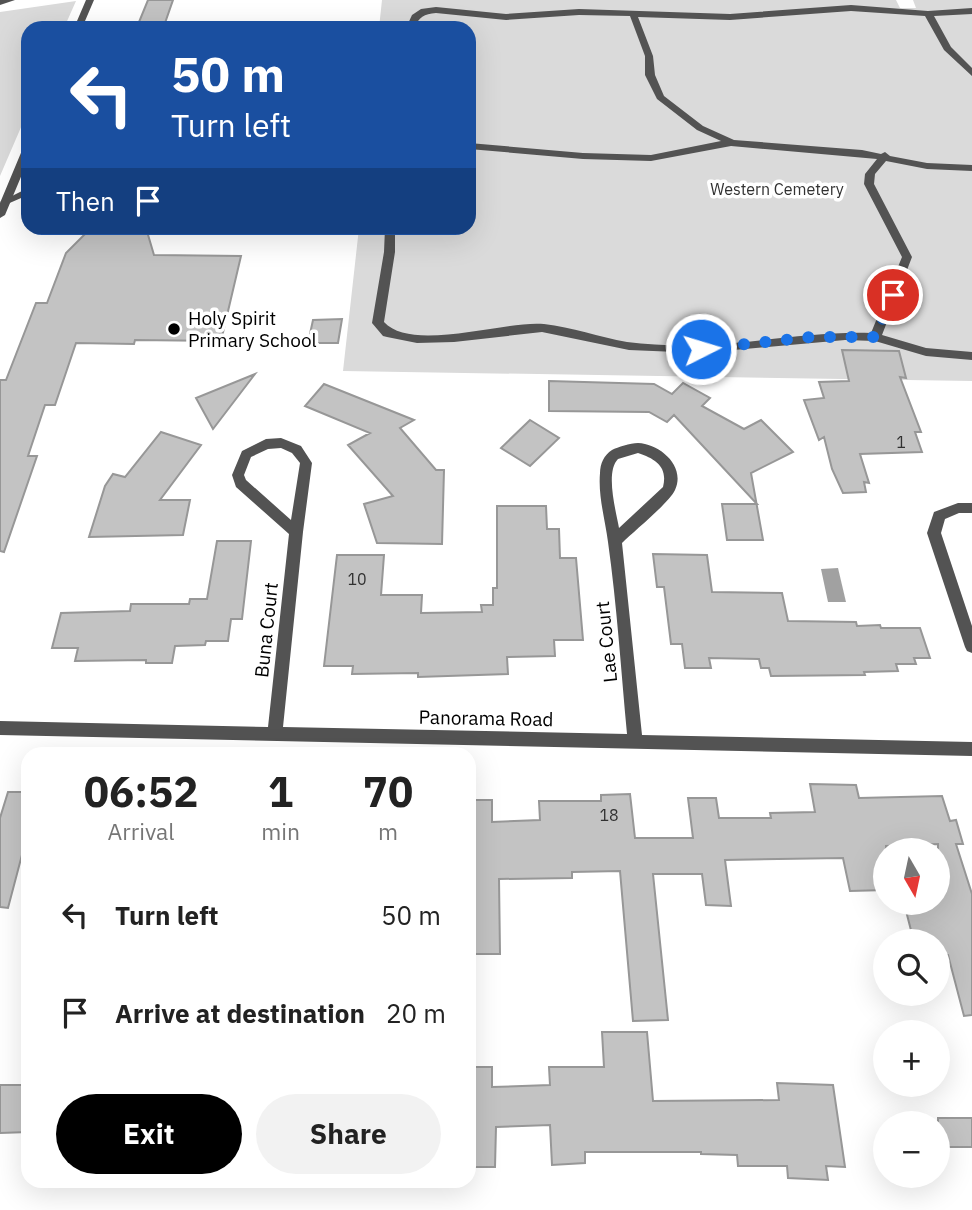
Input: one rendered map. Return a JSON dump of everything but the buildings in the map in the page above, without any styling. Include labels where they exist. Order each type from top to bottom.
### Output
[{"type":"street","points":[[0,2],[11,0]]},
{"type":"street","points":[[81,21],[90,0]]},
{"type":"street","points":[[413,21],[424,11],[436,9],[506,17],[579,12],[730,17],[851,8],[928,14],[972,11]]},
{"type":"street","points":[[633,14],[649,56],[650,75],[660,97],[699,128],[732,143]]},
{"type":"street","points":[[928,14],[947,48],[972,74]]},
{"type":"street","points":[[476,147],[653,158],[688,154],[709,145],[732,143],[886,155],[927,166],[972,168]]},
{"type":"street","points":[[875,337],[907,257],[869,184],[870,174],[886,155]]},
{"type":"street","points":[[0,215],[21,164]]},
{"type":"street","points":[[5,202],[21,194]]},
{"type":"street","points":[[390,235],[391,248],[378,309],[378,323],[387,333],[402,337],[454,338],[542,328],[629,346],[701,349],[811,337],[875,337],[926,352],[972,356]]},
{"type":"street","name":"Buna Court","points":[[275,733],[306,463],[302,453],[293,445],[281,443],[256,447],[246,454],[240,464],[238,475],[241,484],[296,532]]},
{"type":"street","name":"Lae Court","points":[[615,541],[669,489],[672,469],[661,457],[651,452],[638,448],[615,453],[608,463],[606,475],[635,740]]},
{"type":"street","points":[[972,508],[958,508],[939,516],[934,533],[972,647]]},
{"type":"street","name":"Panorama Road","points":[[0,728],[972,749]]},
{"type":"green space","name":"Western Cemetery","points":[[382,0],[896,0],[900,8],[916,8],[913,0],[972,0],[972,381],[343,371],[358,235],[476,235],[476,21],[380,21]]},
{"type":"green space","points":[[76,1],[67,21],[21,21],[21,127],[0,176],[0,12]]},
{"type":"shaded area","points":[[838,568],[846,602],[828,602],[821,569]]},
{"type":"place","name":"Holy Spirit Primary School","points":[[174,329]]},
{"type":"route","points":[[701,349],[811,337],[875,337],[893,295]]}]
